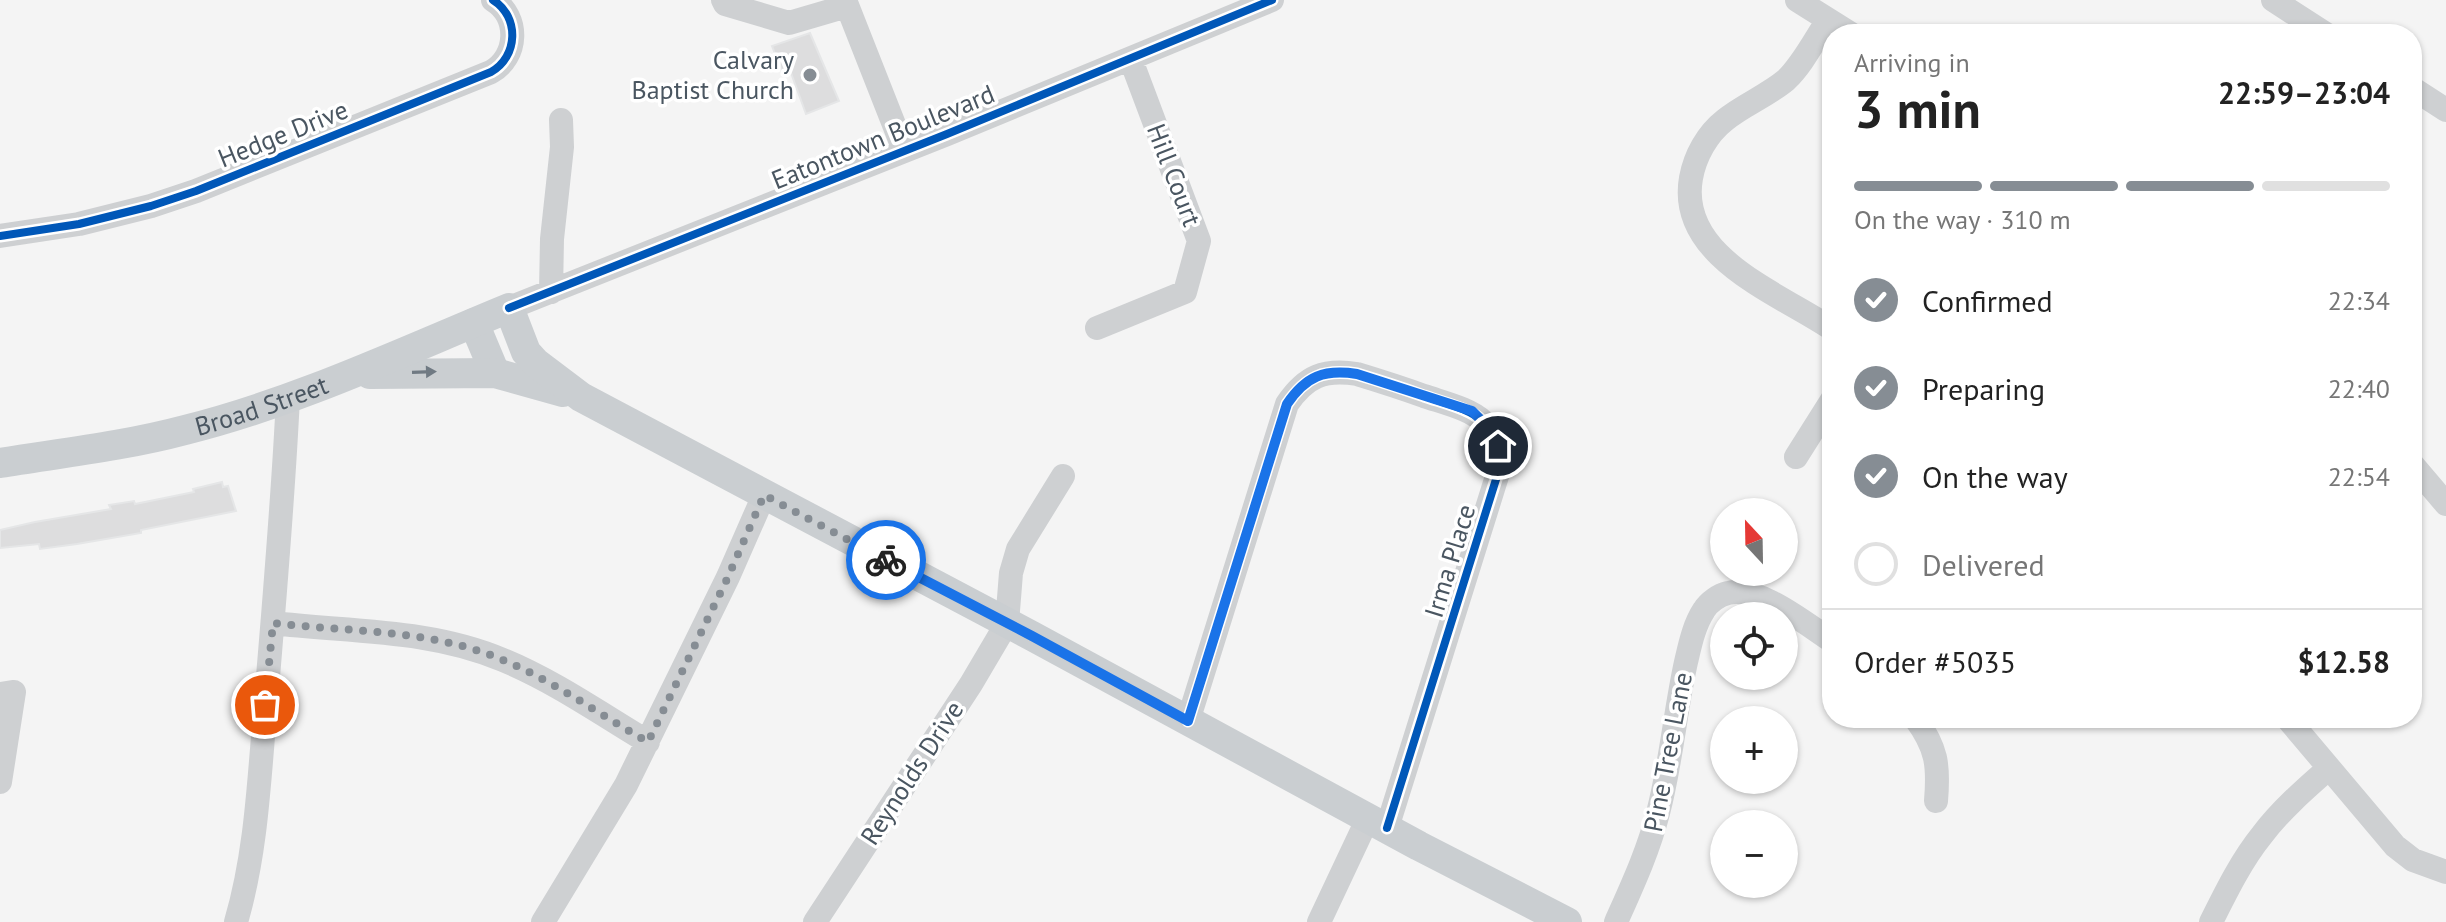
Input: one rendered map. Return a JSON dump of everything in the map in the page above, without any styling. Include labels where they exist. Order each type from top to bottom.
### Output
[{"type":"main road","name":"Broad Street","points":[[0,463],[137,441],[235,416],[352,374],[509,308]]},
{"type":"main road","points":[[509,308],[526,352],[581,397],[1567,922]]},
{"type":"main road","points":[[474,323],[495,373]]},
{"type":"main road","points":[[352,374],[495,373],[581,397]]},
{"type":"street","name":"Hedge Drive","points":[[0,236],[79,224],[196,191],[491,72],[504,62],[511,50],[512,40],[508,16],[493,0]]},
{"type":"street","points":[[723,0],[725,4],[789,23],[846,3],[904,150]]},
{"type":"street","name":"Eatontown Boulevard","points":[[509,308],[1131,60],[1272,0]]},
{"type":"street","points":[[1797,0],[1835,24]]},
{"type":"street","points":[[2273,0],[2310,24]]},
{"type":"street","points":[[1825,24],[1828,20]]},
{"type":"street","points":[[1822,29],[1787,79],[1725,120],[1709,136],[1693,169],[1690,192],[1694,218],[1725,261],[1822,323]]},
{"type":"street","name":"Hill Court","points":[[1097,328],[1185,292],[1199,241],[1131,60]]},
{"type":"street","points":[[2422,94],[2446,110]]},
{"type":"street","points":[[551,292],[552,239],[562,147],[561,120]]},
{"type":"street","name":"Irma Place","points":[[1188,721],[1287,404],[1297,389],[1320,374],[1341,371],[1472,411],[1491,430],[1499,456],[1498,473],[1378,823],[1319,922]]},
{"type":"street","points":[[236,922],[251,852],[273,623],[288,397]]},
{"type":"street","points":[[1796,457],[1822,416]]},
{"type":"street","points":[[1007,623],[1011,573],[1018,549],[1063,476]]},
{"type":"street","points":[[2422,476],[2446,504]]},
{"type":"street","points":[[543,922],[626,785],[728,577],[764,495]]},
{"type":"street","name":"Pine Tree Lane","points":[[1616,922],[1644,858],[1659,810],[1678,700],[1691,641],[1702,612],[1711,602],[1729,593],[1749,592],[1822,635]]},
{"type":"street","points":[[273,623],[413,636],[478,651],[534,675],[648,742]]},
{"type":"street","name":"Reynolds Drive","points":[[815,922],[971,684],[1007,623]]},
{"type":"street","points":[[0,694],[14,692],[0,782]]},
{"type":"street","points":[[1922,728],[1937,758],[1936,801]]},
{"type":"street","points":[[2295,728],[2402,852],[2425,866],[2446,872]]},
{"type":"street","points":[[2211,922],[2243,862],[2261,836],[2283,810],[2329,768]]},
{"type":"building","name":"Calvary Baptist Church","points":[[810,33],[839,101],[806,114],[791,73],[784,76],[772,46]]},
{"type":"building","points":[[222,482],[223,487],[228,486],[236,511],[77,544],[40,549],[39,544],[0,548],[0,530],[111,509],[109,505],[134,501],[135,504],[194,492],[193,489]]},
{"type":"cycle path","points":[[0,236],[79,224],[196,191],[491,72],[506,57],[512,37],[508,16],[493,0]]},
{"type":"cycle path","points":[[509,308],[947,134],[1272,0]]},
{"type":"cycle path","points":[[1188,721],[1287,404],[1294,394],[1309,381],[1325,374],[1357,374],[1468,412],[1488,427],[1494,439],[1498,473],[1387,828]]},
{"type":"way so far","points":[[265,705],[273,623],[413,636],[447,642],[503,660],[648,742],[764,495],[886,560]]},
{"type":"place","name":"Calvary Baptist Church","points":[[810,75]]},
{"type":"route","points":[[886,560],[1188,721],[1287,404],[1297,389],[1320,374],[1341,371],[1357,374],[1472,411],[1491,430],[1498,446]]}]
